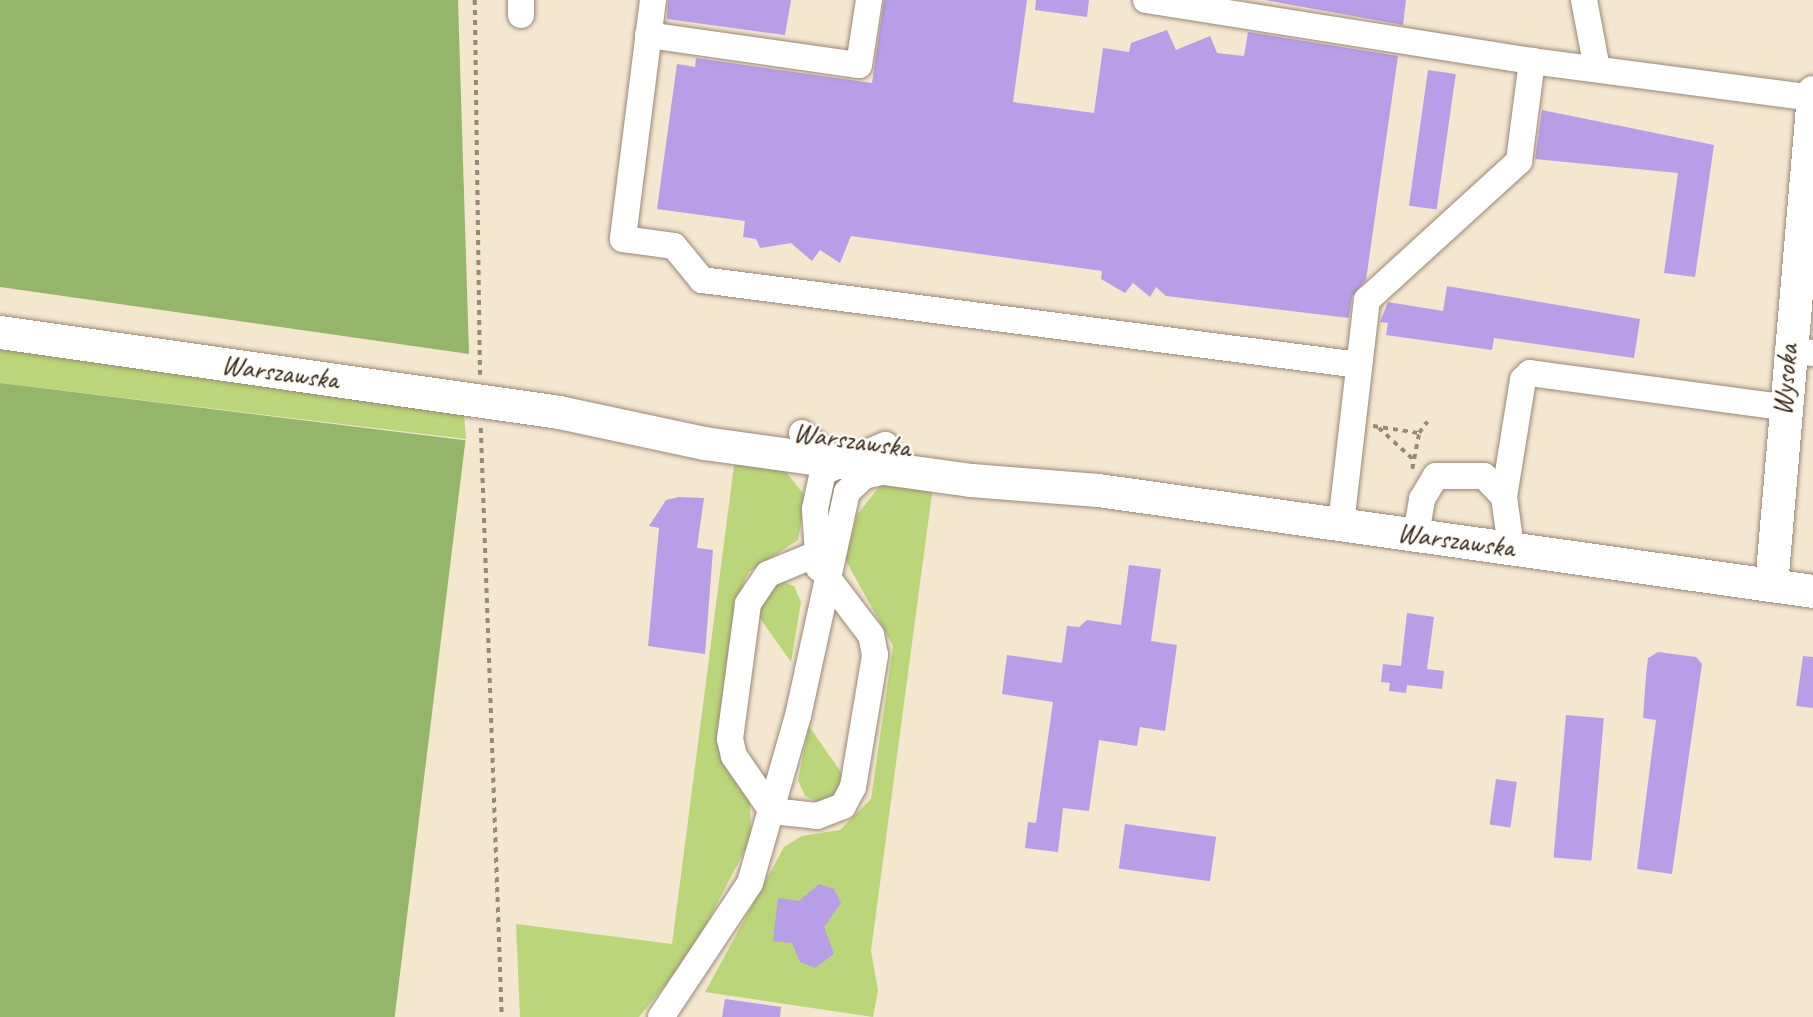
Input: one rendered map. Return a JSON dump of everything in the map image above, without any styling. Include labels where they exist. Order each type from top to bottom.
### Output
[{"type":"main road","name":"Wysoka","points":[[1771,585],[1783,407],[1800,351],[1813,92]]},
{"type":"main road","name":"Warszawska","points":[[0,332],[793,443],[1098,490],[1813,591]]},
{"type":"main road","name":"Warszawska","points":[[793,443],[836,461],[891,457]]},
{"type":"lane","points":[[653,0],[623,239],[674,246],[702,280],[1359,365]]},
{"type":"lane","points":[[648,35],[859,65],[869,0]]},
{"type":"lane","points":[[1146,0],[1532,61],[1812,98]]},
{"type":"lane","points":[[1584,0],[1597,69]]},
{"type":"lane","points":[[1340,524],[1366,425],[1359,365],[1367,300],[1519,161],[1532,61]]},
{"type":"lane","points":[[1511,547],[1504,497],[1523,380],[1530,373],[1783,407]]},
{"type":"lane","points":[[661,1017],[750,883],[772,811],[818,602],[822,564],[817,488],[793,443]]},
{"type":"lane","points":[[822,564],[847,492],[891,457]]},
{"type":"lane","points":[[817,488],[836,461]]},
{"type":"lane","points":[[836,461],[847,492]]},
{"type":"lane","points":[[1416,534],[1422,499],[1436,476],[1484,476],[1504,497]]},
{"type":"lane","points":[[822,564],[871,635],[875,655],[853,787],[843,806],[817,816],[772,811],[734,756],[730,739],[748,604],[768,574],[822,564]]},
{"type":"path","points":[[475,0],[480,401],[502,1017]]},
{"type":"path","points":[[1412,471],[1419,433],[1427,422]]},
{"type":"path","points":[[1366,425],[1419,433]]},
{"type":"path","points":[[1366,425],[1414,460]]},
{"type":"green space","points":[[0,0],[458,0],[469,354],[0,287]]},
{"type":"green space","points":[[0,349],[464,413],[466,439],[0,383]]},
{"type":"green space","points":[[0,383],[466,440],[395,1017],[0,1017]]},
{"type":"green space","points":[[735,458],[782,467],[806,497],[798,540],[749,572],[738,596],[721,727],[750,798],[751,838],[692,952],[639,1017],[520,1017],[516,924],[672,944]]},
{"type":"green space","points":[[882,483],[933,486],[871,951],[878,990],[873,1017],[705,992],[784,847],[802,836],[840,830],[871,799],[893,646],[845,559],[857,515]]},
{"type":"green space","points":[[779,581],[794,586],[801,602],[791,662],[755,611]]},
{"type":"green space","points":[[809,726],[842,774],[835,796],[820,803],[805,796],[798,780]]},
{"type":"building","points":[[668,0],[791,0],[785,35],[667,19]]},
{"type":"building","points":[[884,0],[1027,0],[1013,102],[1094,113],[1103,48],[1129,52],[1131,43],[1167,30],[1176,50],[1210,36],[1217,53],[1244,56],[1248,32],[1398,56],[1366,280],[1352,297],[1349,318],[1166,296],[1156,287],[1150,297],[1133,283],[1125,293],[1101,279],[1102,271],[851,236],[840,263],[820,250],[812,261],[791,243],[760,248],[756,239],[743,237],[745,221],[657,209],[677,64],[695,67],[696,58],[872,83]]},
{"type":"building","points":[[1036,0],[1089,0],[1087,17],[1035,10]]},
{"type":"building","points":[[1265,0],[1406,0],[1403,25]]},
{"type":"building","points":[[1428,70],[1456,74],[1437,210],[1409,206]]},
{"type":"building","points":[[1542,110],[1714,145],[1695,277],[1664,273],[1678,173],[1535,159]]},
{"type":"building","points":[[1447,286],[1640,319],[1634,358],[1494,338],[1492,350],[1386,335],[1388,323],[1380,322],[1388,302],[1443,311]]},
{"type":"building","points":[[679,497],[704,498],[697,548],[713,550],[705,654],[648,646],[659,528],[649,526],[666,500]]},
{"type":"building","points":[[1129,565],[1161,569],[1151,641],[1177,645],[1165,731],[1140,727],[1137,746],[1099,740],[1089,811],[1063,808],[1058,852],[1025,848],[1028,822],[1036,823],[1053,702],[1002,694],[1007,655],[1062,663],[1067,626],[1079,627],[1087,620],[1121,625]]},
{"type":"building","points":[[1407,613],[1434,617],[1427,669],[1444,671],[1442,689],[1407,685],[1406,693],[1389,691],[1390,683],[1381,682],[1383,664],[1401,666]]},
{"type":"building","points":[[1658,652],[1696,657],[1702,664],[1672,874],[1637,869],[1656,720],[1643,718],[1646,676],[1648,658]]},
{"type":"building","points":[[1803,656],[1813,657],[1813,708],[1796,706]]},
{"type":"building","points":[[1566,715],[1604,718],[1591,861],[1554,857]]},
{"type":"building","points":[[1496,779],[1517,782],[1510,827],[1490,825]]},
{"type":"building","points":[[1125,824],[1216,837],[1210,881],[1119,869]]},
{"type":"building","points":[[819,884],[834,889],[841,903],[824,927],[834,954],[815,968],[800,962],[792,943],[773,941],[778,898],[799,901]]},
{"type":"building","points":[[725,999],[781,1007],[780,1017],[722,1017]]}]
